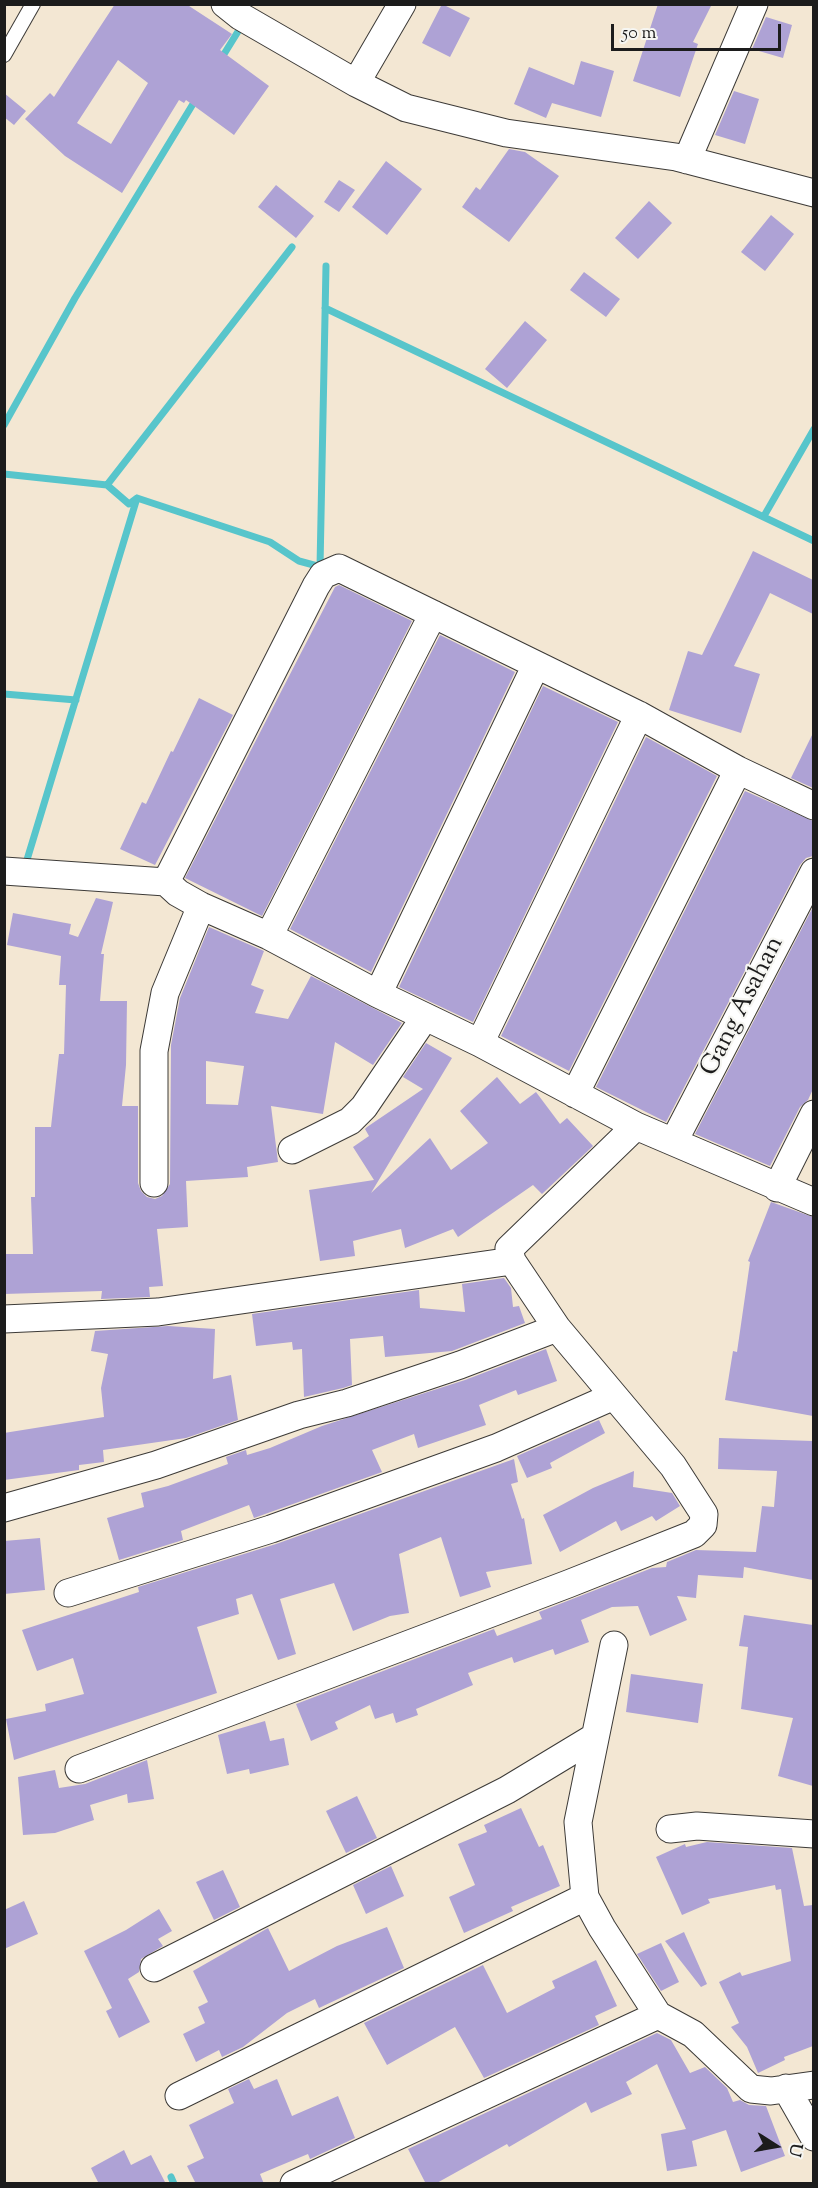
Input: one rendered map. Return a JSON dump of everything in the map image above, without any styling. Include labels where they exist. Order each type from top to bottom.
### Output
[{"type":"street","points":[[225,4],[240,16],[356,83],[406,108],[506,133],[687,160],[813,193]]},
{"type":"street","points":[[356,83],[402,4]]},
{"type":"street","points":[[687,160],[754,4]]},
{"type":"street","points":[[165,882],[323,574],[339,568],[639,715],[738,770],[813,807]]},
{"type":"street","points":[[269,936],[433,614]]},
{"type":"street","points":[[378,994],[535,666]]},
{"type":"street","points":[[480,1043],[639,715]]},
{"type":"street","points":[[575,1094],[738,770]]},
{"type":"street","points":[[4,872],[165,882],[178,893],[201,906],[269,936],[378,994],[480,1043],[636,1126],[813,1202]]},
{"type":"street","name":"Gang Asahan","points":[[674,1141],[813,872]]},
{"type":"street","points":[[154,1184],[156,1040],[165,993],[201,906]]},
{"type":"street","points":[[292,1150],[350,1121],[364,1107],[425,1017]]},
{"type":"street","points":[[777,1188],[813,1114]]},
{"type":"street","points":[[79,1769],[694,1534],[703,1525],[704,1514],[673,1466],[556,1328],[512,1261],[510,1250],[515,1241],[636,1126]]},
{"type":"street","points":[[4,1319],[158,1312],[512,1261]]},
{"type":"street","points":[[4,1508],[156,1465],[298,1415],[348,1403],[460,1365],[556,1328]]},
{"type":"street","points":[[68,1593],[271,1529],[496,1449],[614,1396]]},
{"type":"street","points":[[614,1645],[593,1738],[578,1821],[585,1897],[602,1928],[658,2015],[693,2034],[752,2089],[771,2091],[813,2085]]},
{"type":"street","points":[[154,1968],[507,1790],[593,1738]]},
{"type":"street","points":[[670,1829],[697,1826],[813,1834]]},
{"type":"street","points":[[179,2096],[585,1897]]},
{"type":"street","points":[[294,2184],[658,2015]]},
{"type":"street","points":[[786,2088],[813,2138]]},
{"type":"lane","points":[[4,56],[33,4]]},
{"type":"building","points":[[115,4],[186,4],[232,34],[220,50],[269,86],[234,135],[186,100],[184,103],[179,100],[122,193],[65,156],[25,119],[50,93],[54,97]],"holes":[[[118,60],[148,83],[111,144],[77,123]]]},
{"type":"building","points":[[442,4],[470,18],[450,57],[422,43]]},
{"type":"building","points":[[658,4],[712,4],[693,42],[698,44],[680,97],[633,81]]},
{"type":"building","points":[[766,17],[792,25],[783,58],[752,49]]},
{"type":"building","points":[[581,61],[614,71],[601,117],[552,103],[546,118],[514,104],[529,67],[574,85]]},
{"type":"building","points":[[734,91],[759,99],[745,144],[715,135]]},
{"type":"building","points":[[4,93],[26,111],[14,125],[4,117]]},
{"type":"building","points":[[509,149],[525,152],[559,176],[509,242],[462,207],[476,187],[480,190]]},
{"type":"building","points":[[386,161],[422,189],[387,235],[352,207]]},
{"type":"building","points":[[339,180],[355,190],[339,212],[324,202]]},
{"type":"building","points":[[276,185],[314,216],[296,238],[258,207]]},
{"type":"building","points":[[649,201],[672,223],[638,259],[615,238]]},
{"type":"building","points":[[771,215],[794,234],[765,271],[741,252]]},
{"type":"building","points":[[584,272],[620,299],[606,317],[570,290]]},
{"type":"building","points":[[525,321],[547,340],[507,388],[485,369]]},
{"type":"building","points":[[753,551],[813,580],[813,614],[770,593],[734,666],[760,674],[741,733],[669,710],[688,651],[702,655]]},
{"type":"building","points":[[339,585],[412,621],[262,916],[185,878],[335,587]]},
{"type":"building","points":[[440,635],[515,672],[371,972],[290,929]]},
{"type":"building","points":[[543,686],[618,722],[473,1022],[399,987]]},
{"type":"building","points":[[199,698],[233,715],[155,865],[120,849],[142,802],[146,804]]},
{"type":"building","points":[[813,733],[813,788],[791,778]]},
{"type":"building","points":[[646,737],[717,776],[569,1071],[501,1036]]},
{"type":"building","points":[[745,791],[813,821],[813,856],[806,858],[800,865],[666,1122],[596,1087]]},
{"type":"building","points":[[96,898],[113,902],[101,954],[104,954],[100,1001],[127,1001],[126,1065],[122,1106],[138,1106],[138,1183],[141,1191],[147,1197],[155,1199],[162,1196],[170,1184],[171,1045],[180,998],[209,927],[264,951],[251,985],[264,990],[255,1013],[288,1019],[311,976],[402,1023],[373,1065],[335,1042],[323,1114],[271,1106],[278,1162],[247,1167],[248,1177],[186,1181],[188,1227],[157,1229],[163,1286],[149,1287],[150,1297],[101,1299],[102,1291],[4,1294],[4,1254],[33,1254],[31,1197],[35,1197],[35,1127],[51,1127],[59,1054],[64,1054],[66,985],[59,985],[61,956],[7,945],[13,913],[71,924],[69,934],[78,937]],"holes":[[[206,1061],[244,1066],[238,1105],[206,1104]]]},
{"type":"building","points":[[813,907],[813,1089],[808,1100],[800,1107],[770,1166],[695,1134]]},
{"type":"building","points":[[426,1043],[452,1058],[371,1193],[430,1138],[451,1170],[488,1143],[460,1111],[497,1077],[520,1104],[536,1092],[560,1124],[567,1118],[593,1146],[542,1194],[533,1185],[458,1237],[453,1229],[405,1248],[401,1229],[353,1241],[355,1256],[320,1261],[309,1190],[374,1180],[353,1147],[369,1136],[365,1129],[367,1127],[423,1089],[403,1077]]},
{"type":"building","points":[[771,1202],[813,1217],[813,1416],[725,1400],[733,1351],[737,1352],[750,1262],[748,1261]]},
{"type":"building","points":[[504,1278],[511,1288],[513,1307],[519,1306],[525,1323],[452,1351],[385,1357],[383,1336],[350,1339],[352,1385],[343,1388],[304,1397],[302,1349],[293,1350],[292,1342],[256,1346],[252,1314],[419,1290],[420,1308],[465,1312],[462,1284]]},
{"type":"building","points":[[168,1326],[215,1329],[213,1379],[231,1375],[238,1420],[186,1438],[103,1450],[104,1462],[79,1465],[79,1470],[4,1480],[4,1433],[104,1417],[101,1388],[108,1354],[91,1351],[95,1331]]},
{"type":"building","points":[[546,1349],[557,1381],[518,1395],[516,1390],[479,1405],[486,1425],[418,1448],[414,1434],[372,1450],[382,1472],[254,1518],[249,1505],[181,1531],[183,1540],[119,1560],[107,1518],[144,1507],[141,1493],[168,1486],[228,1464],[226,1457],[246,1450],[247,1455],[270,1448],[322,1426],[465,1380]]},
{"type":"building","points":[[599,1420],[605,1433],[550,1463],[552,1468],[527,1478],[517,1456]]},
{"type":"building","points":[[719,1438],[813,1441],[813,1580],[744,1567],[743,1578],[698,1575],[696,1598],[677,1596],[687,1620],[650,1636],[638,1606],[612,1607],[581,1620],[589,1642],[555,1655],[553,1649],[514,1663],[512,1657],[468,1673],[473,1685],[416,1709],[418,1715],[396,1723],[393,1713],[375,1719],[370,1705],[335,1722],[338,1729],[311,1741],[296,1704],[494,1629],[497,1636],[542,1619],[539,1612],[652,1568],[666,1567],[667,1562],[696,1550],[756,1552],[762,1506],[774,1507],[777,1471],[718,1469]]},
{"type":"building","points":[[514,1459],[518,1482],[511,1484],[522,1519],[524,1518],[532,1564],[486,1572],[491,1587],[460,1597],[441,1537],[399,1554],[409,1613],[390,1616],[353,1631],[334,1583],[280,1599],[296,1654],[278,1660],[252,1594],[236,1599],[239,1614],[197,1627],[217,1693],[14,1760],[6,1719],[46,1711],[45,1704],[84,1694],[73,1658],[37,1671],[22,1630],[139,1592],[138,1587],[276,1544]]},
{"type":"building","points":[[634,1471],[633,1487],[672,1493],[680,1506],[656,1521],[652,1516],[621,1531],[616,1521],[560,1552],[543,1515],[593,1488]]},
{"type":"building","points":[[40,1538],[45,1590],[4,1594],[4,1541]]},
{"type":"building","points":[[744,1615],[813,1625],[813,1786],[778,1776],[793,1718],[741,1709],[748,1647],[739,1646]]},
{"type":"building","points":[[631,1674],[703,1684],[698,1723],[626,1712]]},
{"type":"building","points":[[265,1721],[270,1741],[284,1738],[289,1765],[250,1774],[249,1769],[227,1774],[218,1735]]},
{"type":"building","points":[[147,1760],[154,1799],[128,1803],[127,1794],[90,1805],[94,1820],[55,1833],[23,1835],[18,1777],[55,1770],[59,1788],[85,1784]]},
{"type":"building","points":[[357,1796],[377,1838],[346,1853],[326,1811]]},
{"type":"building","points":[[521,1808],[539,1847],[543,1845],[560,1886],[511,1907],[513,1911],[464,1933],[449,1897],[475,1885],[458,1844],[487,1832],[484,1825]]},
{"type":"building","points":[[707,1842],[792,1848],[804,1906],[813,1905],[813,2046],[784,2057],[785,2060],[758,2073],[747,2047],[731,2027],[739,2023],[719,1982],[740,1972],[742,1976],[791,1961],[781,1889],[776,1890],[775,1885],[708,1899],[710,1903],[682,1915],[656,1857],[685,1844],[686,1847]]},
{"type":"building","points":[[391,1866],[404,1896],[366,1914],[353,1885]]},
{"type":"building","points":[[223,1870],[240,1907],[214,1920],[196,1882]]},
{"type":"building","points":[[24,1901],[38,1934],[4,1949],[4,1910]]},
{"type":"building","points":[[159,1909],[172,1931],[158,1939],[163,1946],[141,1959],[139,1972],[128,1979],[150,2022],[119,2038],[106,2011],[112,2008],[84,1951],[126,1930]]},
{"type":"building","points":[[387,1927],[404,1968],[319,2008],[315,1999],[287,2013],[243,2047],[222,2057],[219,2050],[196,2062],[183,2034],[205,2023],[198,2007],[208,2002],[193,1971],[268,1928],[289,1971],[337,1946]]},
{"type":"building","points":[[684,1932],[707,1984],[701,1987],[665,1941]]},
{"type":"building","points":[[661,1943],[679,1982],[661,1991],[637,1954]]},
{"type":"building","points":[[596,1960],[617,2006],[595,2016],[599,2025],[484,2078],[455,2027],[387,2065],[364,2023],[483,1965],[507,2013],[555,1988],[552,1981]]},
{"type":"building","points":[[657,2033],[671,2040],[690,2073],[705,2067],[727,2088],[733,2102],[740,2100],[749,2105],[766,2106],[785,2156],[741,2172],[726,2130],[692,2141],[697,2166],[667,2171],[661,2134],[686,2129],[657,2064],[626,2082],[632,2094],[591,2113],[586,2102],[509,2147],[507,2144],[435,2184],[426,2184],[408,2149]]},
{"type":"building","points":[[249,2079],[254,2089],[277,2079],[292,2116],[338,2096],[355,2138],[310,2159],[308,2154],[260,2174],[264,2184],[196,2184],[187,2166],[204,2158],[189,2125],[234,2103],[228,2089]]},
{"type":"building","points":[[124,2150],[131,2165],[151,2155],[166,2184],[96,2184],[98,2182],[91,2168]]},
{"type":"waterway","points":[[221,59],[242,25]]},
{"type":"waterway","points":[[4,425],[75,298],[196,99]]},
{"type":"waterway","points":[[107,485],[292,247]]},
{"type":"waterway","points":[[320,567],[326,266]]},
{"type":"waterway","points":[[325,308],[814,541]]},
{"type":"waterway","points":[[764,516],[814,429]]},
{"type":"waterway","points":[[4,474],[107,485],[129,504],[137,498],[270,542],[299,561],[321,567]]},
{"type":"waterway","points":[[26,863],[137,498]]},
{"type":"waterway","points":[[4,694],[76,700]]},
{"type":"waterway","points":[[171,2177],[174,2184]]}]
